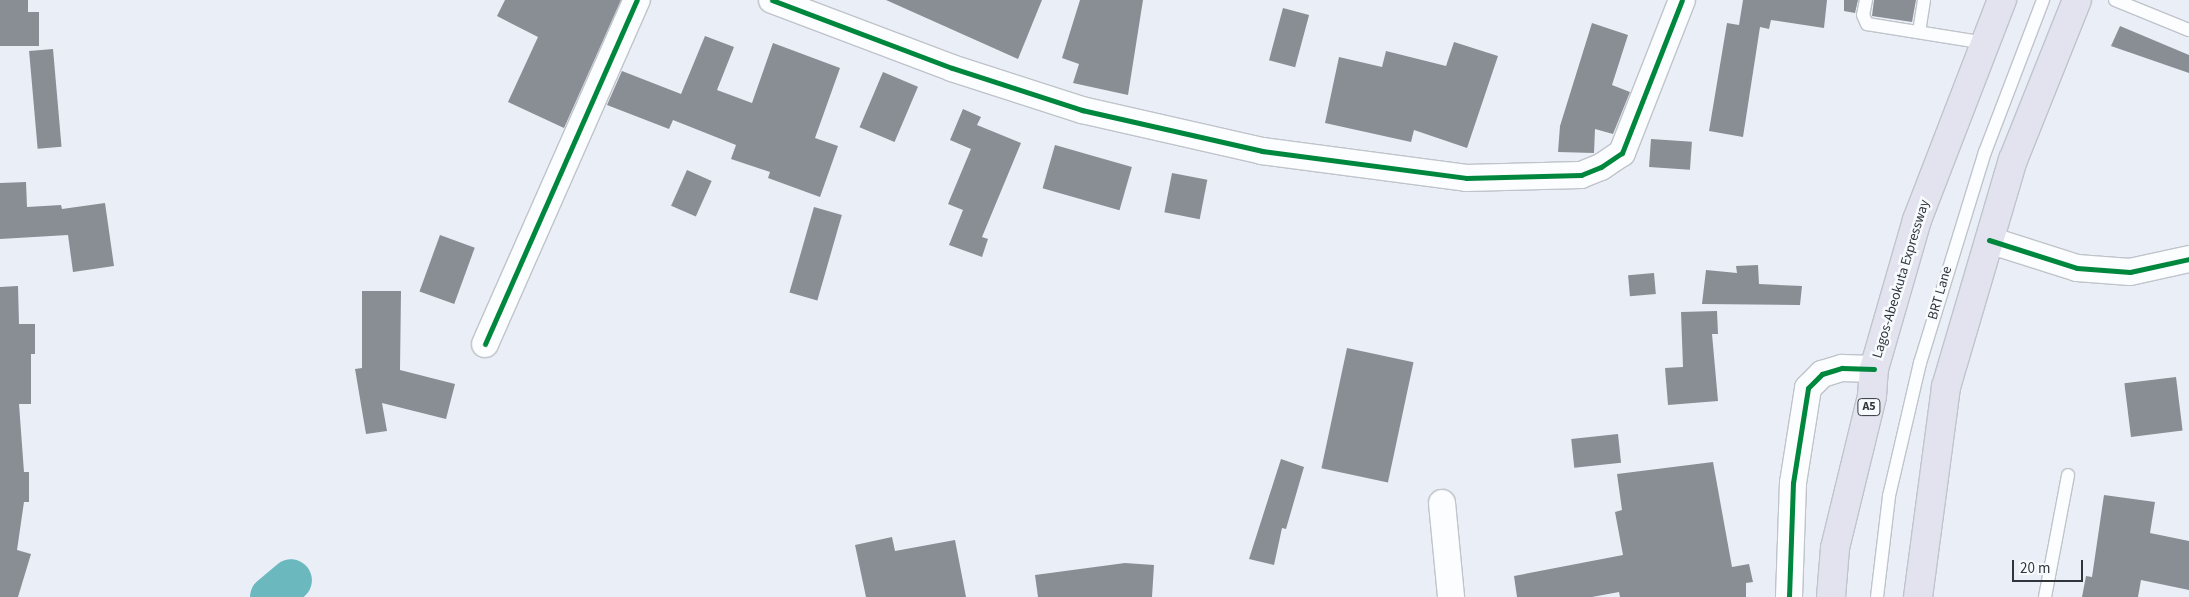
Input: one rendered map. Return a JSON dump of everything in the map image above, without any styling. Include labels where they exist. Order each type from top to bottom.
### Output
[{"type":"highway","name":"Lagos-Abeokuta Expressway","points":[[1831,597],[1835,548],[1872,396],[1874,369],[1917,220],[1950,140],[2002,0]]},
{"type":"highway","points":[[1918,597],[1946,387],[2013,160],[2077,0]]},
{"type":"street","points":[[485,344],[637,0]]},
{"type":"street","points":[[772,0],[952,68],[1082,110],[1262,151],[1466,178],[1581,175],[1601,167],[1622,153],[1682,0]]},
{"type":"street","points":[[1990,236],[2076,268],[2130,272],[2189,259]]},
{"type":"street","points":[[1789,597],[1793,483],[1808,388],[1822,374],[1842,368],[1874,369]]},
{"type":"street","points":[[1442,503],[1451,597]]},
{"type":"lane","points":[[1866,0],[1863,15],[1867,24],[1985,43]]},
{"type":"lane","points":[[1919,32],[1924,0]]},
{"type":"lane","name":"BRT Lane","points":[[1877,597],[1890,496],[1920,363],[1957,236],[1985,152],[2043,0]]},
{"type":"lane","points":[[2115,0],[2144,5],[2189,30]]},
{"type":"lane","points":[[2045,597],[2068,475]]},
{"type":"building","points":[[0,0],[28,0],[28,12],[39,12],[39,46],[0,46]]},
{"type":"building","points":[[505,0],[621,0],[564,128],[508,102],[538,37],[497,16]]},
{"type":"building","points":[[886,0],[1042,0],[1018,59]]},
{"type":"building","points":[[1080,0],[1143,0],[1128,95],[1073,83],[1079,64],[1062,58]]},
{"type":"building","points":[[1743,0],[1827,0],[1824,28],[1771,20],[1769,29],[1760,27],[1743,137],[1709,131],[1727,23],[1739,25]]},
{"type":"building","points":[[1844,0],[1858,0],[1855,13],[1844,11]]},
{"type":"building","points":[[1874,0],[1916,0],[1912,22],[1872,16]]},
{"type":"building","points":[[1283,8],[1309,15],[1295,67],[1269,60]]},
{"type":"building","points":[[1592,23],[1628,35],[1612,85],[1630,92],[1613,134],[1595,129],[1594,153],[1558,152],[1560,126]]},
{"type":"building","points":[[2120,26],[2189,55],[2189,73],[2111,46]]},
{"type":"building","points":[[705,36],[734,47],[717,90],[752,103],[773,43],[840,68],[815,138],[838,146],[820,197],[768,178],[770,172],[731,159],[736,145],[673,120],[669,129],[607,105],[622,71],[681,94]]},
{"type":"building","points":[[1454,42],[1498,56],[1467,148],[1414,130],[1411,142],[1325,123],[1339,57],[1382,67],[1386,51],[1446,66]]},
{"type":"building","points":[[53,49],[62,147],[38,149],[29,51]]},
{"type":"building","points":[[883,72],[918,87],[895,142],[860,127]]},
{"type":"building","points":[[963,109],[981,117],[977,125],[1021,143],[982,237],[988,239],[982,257],[949,245],[963,210],[948,204],[971,149],[950,140]]},
{"type":"building","points":[[1651,139],[1692,142],[1690,170],[1649,167]]},
{"type":"building","points":[[1055,145],[1132,167],[1119,210],[1043,188]]},
{"type":"building","points":[[687,170],[712,181],[696,217],[671,206]]},
{"type":"building","points":[[1172,173],[1207,180],[1200,219],[1164,212]]},
{"type":"building","points":[[26,182],[27,207],[61,205],[62,209],[105,203],[114,266],[73,272],[68,235],[0,239],[0,183]]},
{"type":"building","points":[[814,207],[842,215],[817,301],[789,293]]},
{"type":"building","points":[[440,235],[475,248],[454,304],[419,291]]},
{"type":"building","points":[[1758,265],[1759,284],[1802,286],[1800,305],[1702,304],[1706,270],[1737,273],[1736,266]]},
{"type":"building","points":[[1654,273],[1656,294],[1630,296],[1628,275]]},
{"type":"building","points":[[18,286],[19,324],[35,324],[35,354],[31,354],[31,404],[19,404],[24,472],[29,472],[29,502],[24,502],[17,550],[31,554],[18,597],[0,597],[0,287]]},
{"type":"building","points":[[362,291],[401,291],[400,370],[455,384],[446,419],[382,403],[387,431],[366,434],[355,369],[362,368]]},
{"type":"building","points":[[1717,311],[1718,334],[1712,334],[1718,401],[1668,405],[1665,368],[1683,367],[1681,312]]},
{"type":"building","points":[[1347,348],[1414,362],[1388,482],[1321,468]]},
{"type":"building","points":[[2176,377],[2183,431],[2131,437],[2124,383]]},
{"type":"building","points":[[1618,434],[1621,463],[1574,468],[1571,439]]},
{"type":"building","points":[[1281,459],[1304,467],[1286,529],[1282,528],[1274,565],[1249,559]]},
{"type":"building","points":[[1713,462],[1732,567],[1749,564],[1753,582],[1746,583],[1746,597],[1620,597],[1619,592],[1592,597],[1517,597],[1514,576],[1623,555],[1615,512],[1622,510],[1617,474]]},
{"type":"building","points":[[2104,495],[2155,502],[2150,533],[2189,541],[2189,590],[2141,580],[2138,597],[2082,597],[2086,576],[2092,577]]},
{"type":"building","points":[[892,537],[895,551],[955,540],[966,597],[866,597],[855,545]]},
{"type":"building","points":[[1125,563],[1154,565],[1152,597],[1038,597],[1035,575]]},
{"type":"waterway","points":[[271,597],[291,580]]},
{"type":"cycle path","points":[[485,344],[637,0]]},
{"type":"cycle path","points":[[772,0],[952,68],[1082,110],[1262,151],[1466,178],[1581,175],[1601,167],[1622,153],[1682,0]]},
{"type":"cycle path","points":[[1989,240],[2077,268],[2130,272],[2189,259]]},
{"type":"cycle path","points":[[1789,597],[1793,483],[1808,388],[1822,374],[1842,368],[1874,369]]}]
